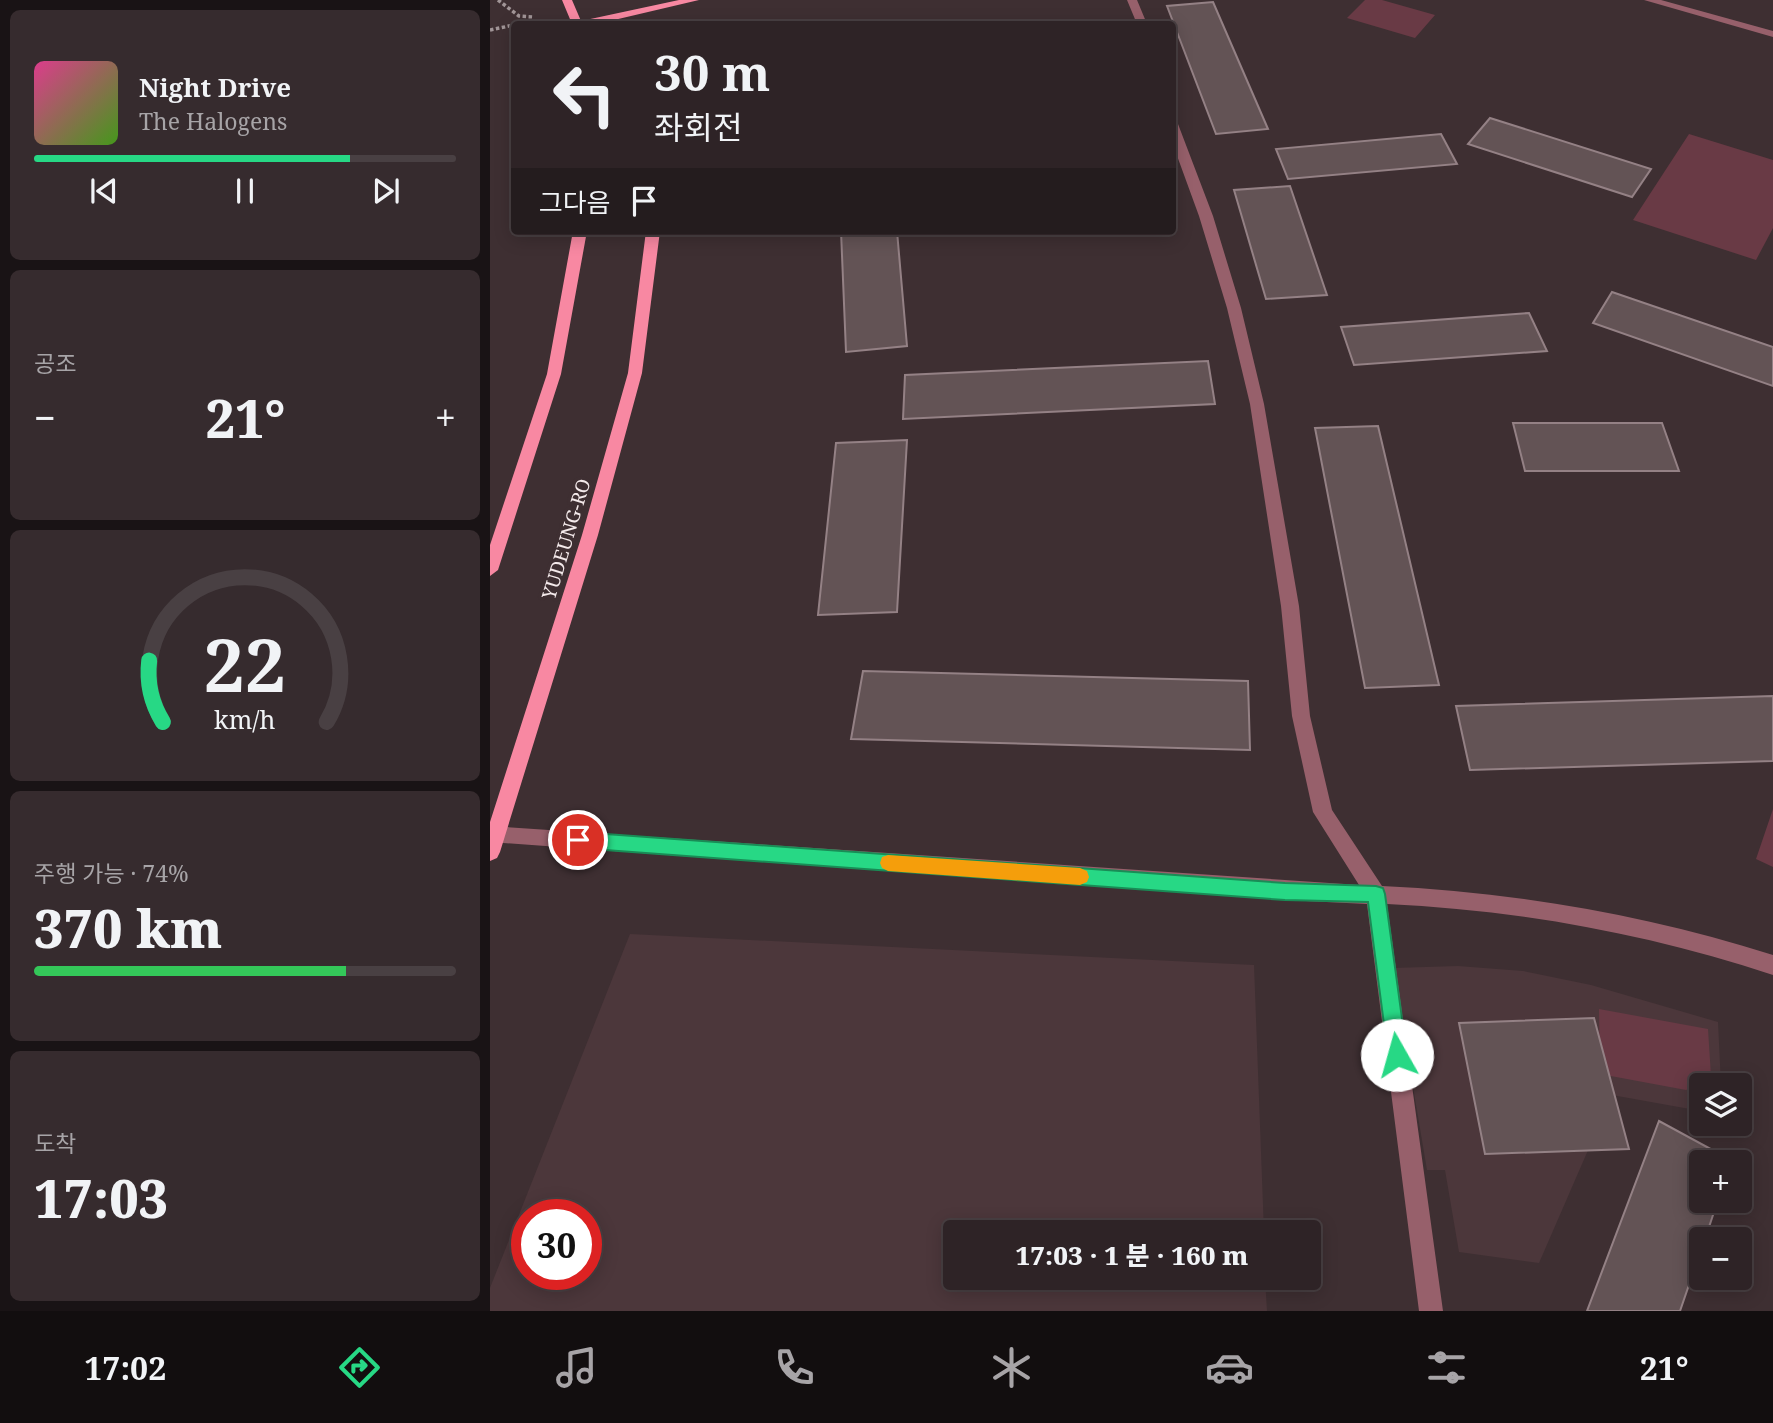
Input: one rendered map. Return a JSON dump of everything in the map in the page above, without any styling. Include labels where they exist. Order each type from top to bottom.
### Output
[{"type":"main road","points":[[567,0],[575,21]]},
{"type":"main road","points":[[630,0],[637,18]]},
{"type":"main road","points":[[610,21],[637,18],[694,0]]},
{"type":"main road","points":[[490,570],[554,374],[579,235]]},
{"type":"main road","name":"YUDEUNG-RO","points":[[492,840],[590,535],[635,373],[652,235]]},
{"type":"street","points":[[1132,0],[1141,21]]},
{"type":"street","points":[[1649,0],[1773,34]]},
{"type":"street","points":[[1696,13],[1705,0]]},
{"type":"street","points":[[1176,135],[1206,216],[1234,309],[1256,404],[1290,607],[1301,716],[1323,812],[1376,894],[1431,1311]]},
{"type":"street","points":[[492,840],[1285,891],[1451,898],[1584,917],[1724,949],[1773,965]]},
{"type":"path","points":[[498,0],[519,16],[534,19],[528,21]]},
{"type":"path","points":[[490,30],[511,26]]},
{"type":"shaded area","points":[[1365,0],[1382,0],[1435,15],[1415,38],[1347,18]]},
{"type":"shaded area","points":[[1689,134],[1773,160],[1773,228],[1756,260],[1633,220]]},
{"type":"shaded area","points":[[1773,809],[1773,867],[1756,859]]},
{"type":"shaded area","points":[[630,934],[1254,965],[1264,1220],[943,1220],[943,1290],[1266,1290],[1267,1311],[490,1311],[490,1288],[511,1235],[511,1290],[602,1290],[602,1199],[525,1199]]},
{"type":"shaded area","points":[[1458,966],[1523,971],[1591,985],[1718,1022],[1720,1073],[1689,1073],[1689,1109],[1612,1095],[1539,1263],[1459,1252],[1445,1170],[1427,1170],[1393,968]]},
{"type":"shaded area","points":[[1599,1009],[1708,1029],[1711,1073],[1689,1073],[1689,1088],[1686,1090],[1600,1074]]},
{"type":"building","points":[[1213,2],[1268,129],[1216,134],[1176,30],[1176,21],[1173,21],[1167,6]]},
{"type":"building","points":[[1490,118],[1651,169],[1632,197],[1468,144]]},
{"type":"building","points":[[1441,134],[1457,164],[1288,179],[1276,149]]},
{"type":"building","points":[[1290,186],[1327,295],[1266,299],[1234,190]]},
{"type":"building","points":[[841,235],[897,235],[907,346],[846,352]]},
{"type":"building","points":[[1612,292],[1773,347],[1773,386],[1593,323]]},
{"type":"building","points":[[1529,313],[1547,351],[1354,365],[1341,327]]},
{"type":"building","points":[[1208,361],[1215,404],[903,419],[905,375]]},
{"type":"building","points":[[1513,423],[1662,423],[1679,471],[1525,471]]},
{"type":"building","points":[[1378,426],[1439,685],[1365,688],[1315,428]]},
{"type":"building","points":[[907,440],[897,612],[818,615],[836,443]]},
{"type":"building","points":[[863,671],[1248,681],[1250,750],[851,739]]},
{"type":"building","points":[[1773,696],[1773,761],[1470,770],[1456,706]]},
{"type":"building","points":[[1594,1018],[1629,1149],[1485,1154],[1459,1023]]},
{"type":"building","points":[[1659,1121],[1713,1150],[1689,1150],[1689,1213],[1714,1213],[1709,1227],[1689,1227],[1689,1285],[1680,1311],[1587,1311]]},
{"type":"slow traffic","points":[[888,863],[1080,877]]},
{"type":"route","points":[[578,840],[1285,891],[1376,894],[1397,1055]]}]
